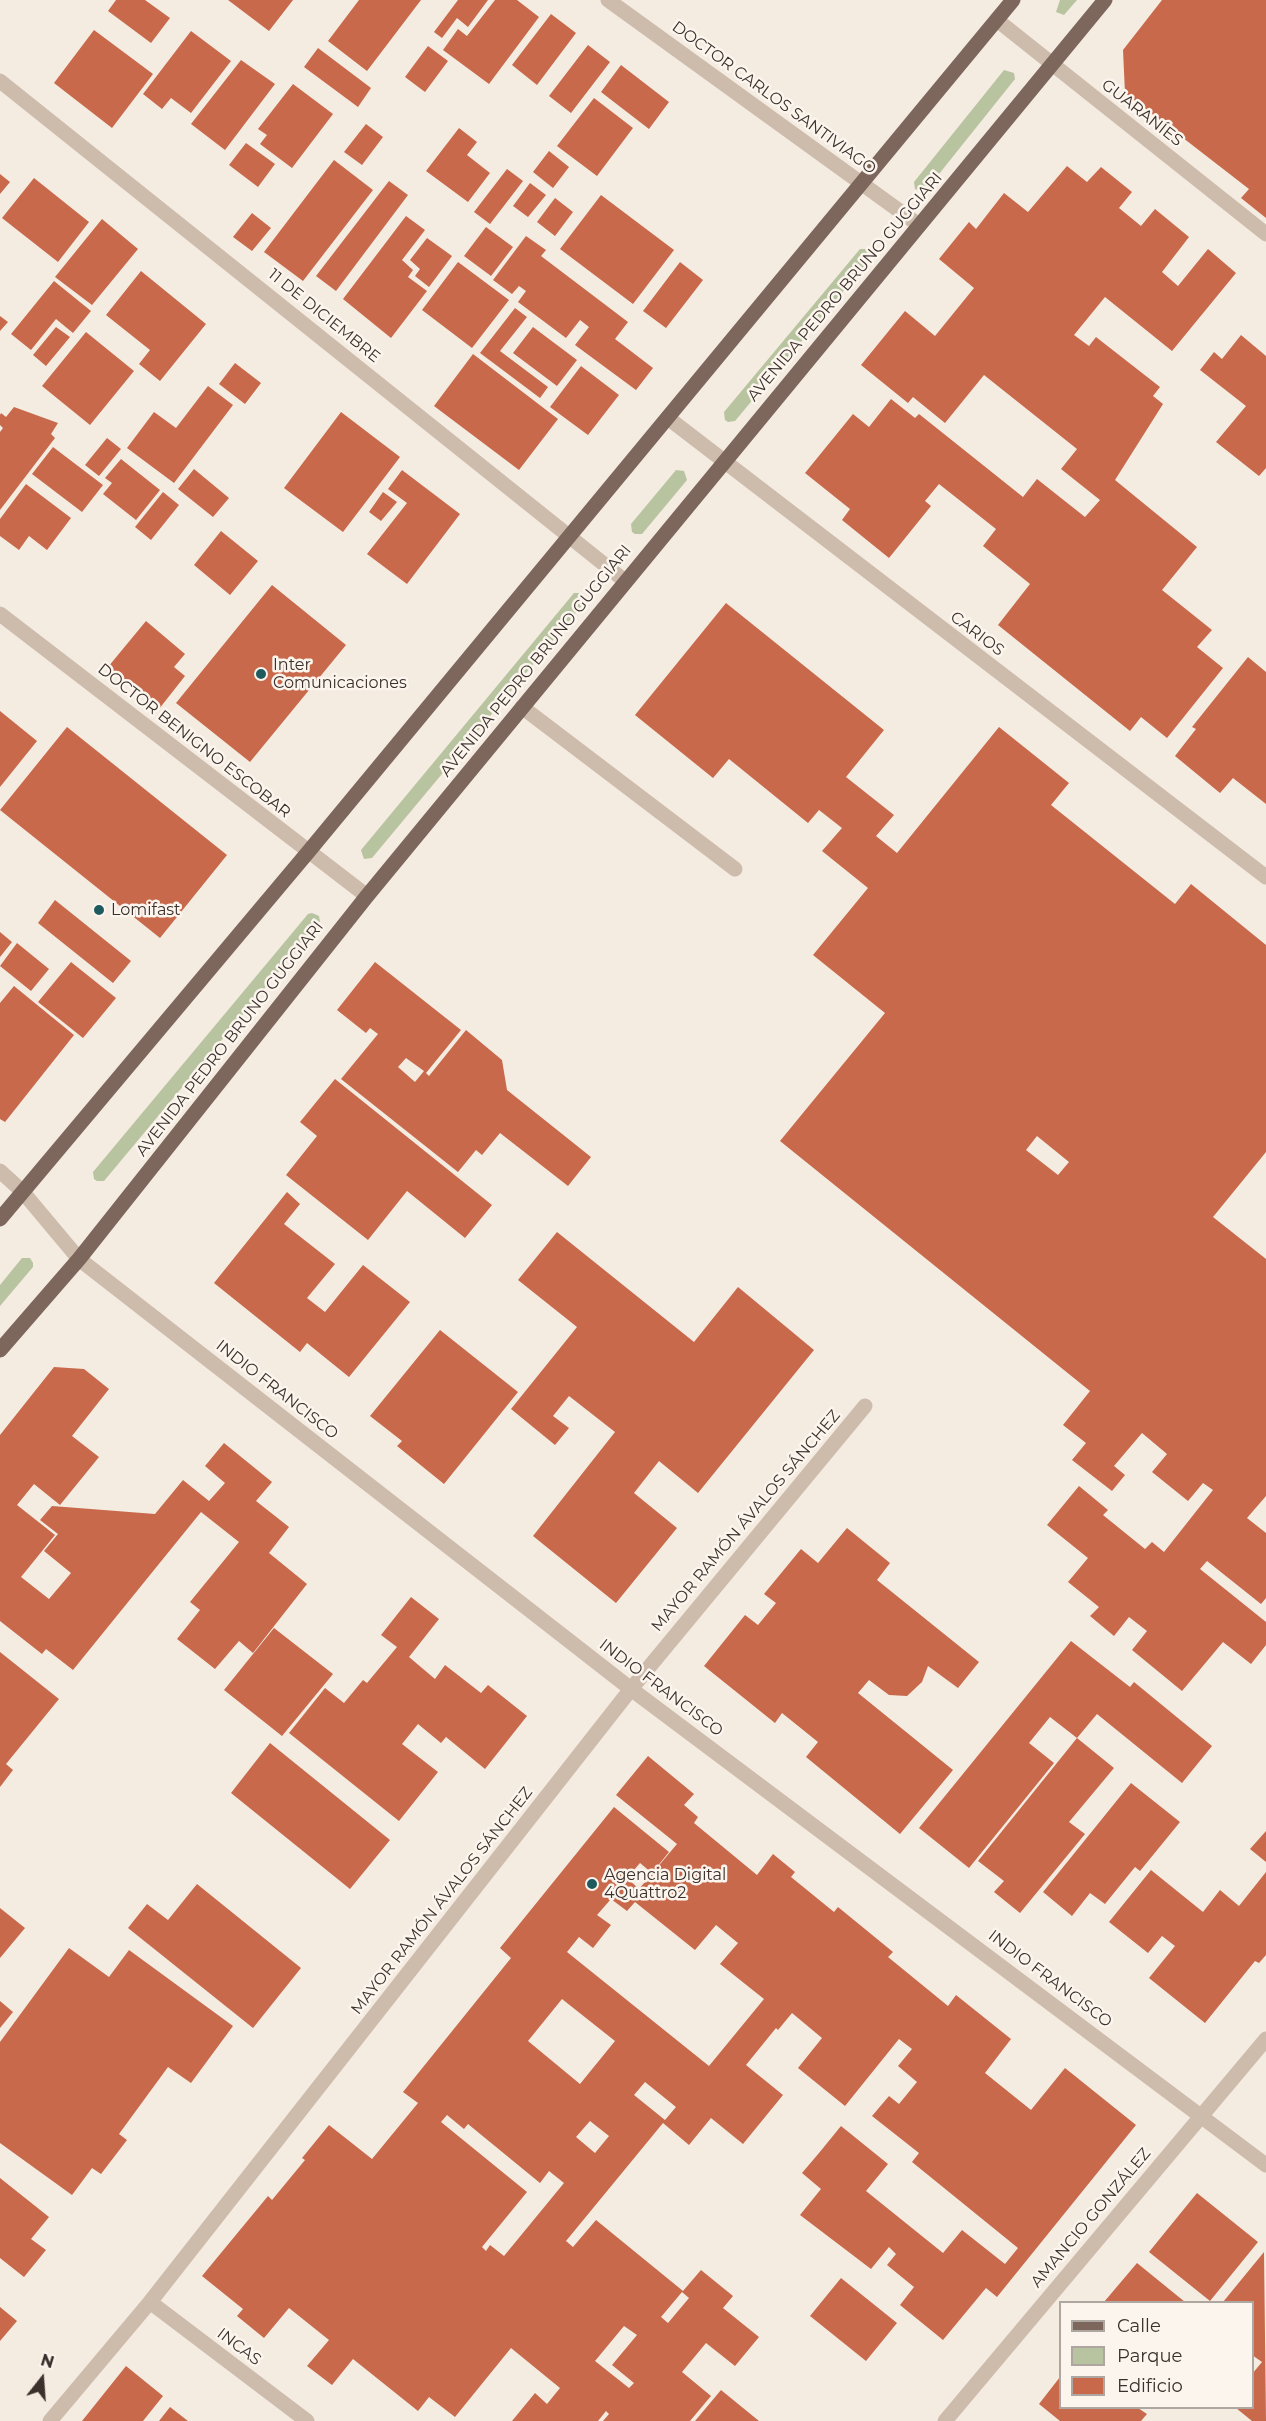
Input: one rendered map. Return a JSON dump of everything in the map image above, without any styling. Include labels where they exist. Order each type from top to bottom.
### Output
[{"type":"main road","points":[[0,1219],[309,851],[1013,0]]},
{"type":"main road","name":"AVENIDA PEDRO BRUNO GUGGIARI","points":[[0,1350],[79,1259],[367,896],[1105,0]]},
{"type":"street","name":"DOCTOR CARLOS SANTIVIAGO","points":[[608,0],[919,225]]},
{"type":"street","name":"GUARANÍES","points":[[997,20],[1266,234]]},
{"type":"street","name":"11 DE DICIEMBRE","points":[[0,81],[625,581]]},
{"type":"street","name":"CARIOS","points":[[668,418],[1266,878]]},
{"type":"street","name":"DOCTOR BENIGNO ESCOBAR","points":[[0,614],[367,896]]},
{"type":"street","points":[[522,707],[735,868]]},
{"type":"street","name":"INDIO FRANCISCO","points":[[0,1170],[22,1191],[79,1259],[631,1689],[1201,2114],[1266,2165]]},
{"type":"street","name":"MAYOR RAMÓN ÁVALOS SÁNCHEZ","points":[[50,2421],[150,2302],[631,1689],[865,1406]]},
{"type":"street","name":"AMANCIO GONZÁLEZ","points":[[945,2421],[1266,2038]]},
{"type":"street","name":"INCAS","points":[[150,2302],[307,2421]]},
{"type":"green space","points":[[1060,0],[1077,0],[1064,15],[1056,12]]},
{"type":"green space","points":[[1004,70],[1014,73],[1015,79],[927,189],[922,191],[915,189],[914,182]]},
{"type":"green space","points":[[860,249],[870,251],[871,258],[735,421],[725,420],[724,412]]},
{"type":"green space","points":[[676,470],[684,471],[687,480],[642,534],[632,532],[631,524]]},
{"type":"green space","points":[[574,593],[582,593],[585,596],[585,602],[372,858],[364,859],[361,850]]},
{"type":"green space","points":[[308,914],[319,916],[320,922],[104,1181],[94,1179],[93,1172]]},
{"type":"green space","points":[[22,1258],[30,1258],[33,1267],[0,1306],[0,1285]]},
{"type":"building","points":[[116,0],[145,0],[170,18],[151,43],[108,11]]},
{"type":"building","points":[[228,0],[293,0],[269,31]]},
{"type":"building","points":[[359,0],[421,0],[367,71],[328,41]]},
{"type":"building","points":[[458,0],[488,0],[468,27],[457,18],[442,38],[434,32]]},
{"type":"building","points":[[495,0],[517,0],[539,17],[489,84],[443,50],[458,29],[467,36]]},
{"type":"building","points":[[1162,0],[1266,0],[1266,218],[1241,198],[1249,189],[1125,93],[1123,50]]},
{"type":"building","points":[[551,14],[576,33],[537,85],[512,65]]},
{"type":"building","points":[[94,30],[153,74],[112,128],[54,83]]},
{"type":"building","points":[[191,31],[231,61],[191,113],[171,98],[162,109],[143,94]]},
{"type":"building","points":[[588,45],[610,62],[571,113],[549,96]]},
{"type":"building","points":[[428,46],[448,61],[425,92],[405,77]]},
{"type":"building","points":[[318,48],[371,88],[358,107],[304,67]]},
{"type":"building","points":[[241,60],[275,84],[225,150],[191,124]]},
{"type":"building","points":[[621,65],[669,102],[649,129],[601,92]]},
{"type":"building","points":[[293,84],[333,114],[292,168],[260,144],[267,135],[258,129]]},
{"type":"building","points":[[594,98],[633,128],[597,176],[557,146]]},
{"type":"building","points":[[366,124],[383,137],[362,165],[344,152]]},
{"type":"building","points":[[459,128],[477,142],[467,155],[490,173],[468,202],[426,171]]},
{"type":"building","points":[[246,143],[275,164],[258,187],[229,165]]},
{"type":"building","points":[[549,151],[569,167],[553,188],[533,172]]},
{"type":"building","points":[[334,160],[373,190],[303,281],[264,252]]},
{"type":"building","points":[[1067,166],[1087,182],[1101,167],[1132,192],[1119,208],[1141,226],[1155,209],[1189,237],[1162,272],[1178,286],[1208,249],[1236,273],[1172,351],[1105,297],[1074,335],[1089,346],[1096,337],[1160,387],[1153,396],[1163,404],[1115,480],[1197,547],[1162,590],[1212,630],[1197,647],[1223,668],[1167,738],[1141,717],[1130,731],[998,625],[1030,584],[983,546],[996,529],[939,484],[925,501],[931,506],[889,558],[842,520],[850,509],[805,473],[853,414],[869,427],[891,399],[915,418],[919,414],[1023,497],[1037,479],[1085,517],[1100,500],[1061,469],[1077,449],[984,375],[945,423],[913,397],[908,403],[861,365],[905,311],[935,336],[974,288],[939,259],[969,222],[976,229],[1004,193],[1028,212]]},
{"type":"building","points":[[507,169],[523,181],[490,224],[474,212]]},
{"type":"building","points":[[0,174],[10,182],[0,194]]},
{"type":"building","points":[[34,178],[89,222],[58,262],[2,218]]},
{"type":"building","points":[[389,181],[408,195],[336,291],[316,276]]},
{"type":"building","points":[[530,183],[546,195],[528,217],[513,206]]},
{"type":"building","points":[[601,195],[674,250],[633,304],[560,249]]},
{"type":"building","points":[[555,198],[573,212],[555,236],[537,222]]},
{"type":"building","points":[[252,213],[271,228],[252,251],[233,237]]},
{"type":"building","points":[[406,216],[425,230],[402,260],[413,270],[408,277],[427,291],[391,338],[343,299]]},
{"type":"building","points":[[102,219],[138,249],[92,305],[55,277]]},
{"type":"building","points":[[486,227],[513,247],[491,276],[464,256]]},
{"type":"building","points":[[526,236],[546,250],[541,256],[628,322],[615,339],[653,368],[636,390],[575,345],[589,327],[580,320],[566,338],[518,302],[526,291],[519,286],[512,294],[493,280]]},
{"type":"building","points":[[427,238],[452,256],[429,287],[415,276],[420,269],[410,260]]},
{"type":"building","points":[[458,262],[509,300],[472,348],[422,310]]},
{"type":"building","points":[[680,262],[703,280],[666,328],[643,311]]},
{"type":"building","points":[[141,271],[206,324],[160,381],[139,364],[150,350],[106,315]]},
{"type":"building","points":[[54,281],[91,311],[73,333],[56,319],[31,350],[11,334]]},
{"type":"building","points":[[515,308],[527,317],[500,351],[548,387],[540,398],[480,353]]},
{"type":"building","points":[[0,316],[8,322],[0,331]]},
{"type":"building","points":[[56,327],[70,337],[46,366],[33,355]]},
{"type":"building","points":[[533,327],[577,360],[557,386],[513,353]]},
{"type":"building","points":[[86,332],[134,371],[90,425],[42,386]]},
{"type":"building","points":[[1241,335],[1266,356],[1266,468],[1259,476],[1216,442],[1246,406],[1200,370],[1214,352],[1222,359]]},
{"type":"building","points":[[473,354],[558,419],[519,470],[434,406]]},
{"type":"building","points":[[235,363],[261,383],[245,404],[219,384]]},
{"type":"building","points":[[581,366],[619,395],[588,435],[550,407]]},
{"type":"building","points":[[208,386],[233,405],[174,483],[127,448],[154,412],[176,428]]},
{"type":"building","points":[[14,407],[58,423],[51,434],[55,438],[0,510],[0,432],[3,428],[0,425],[0,415],[1,413],[6,417]]},
{"type":"building","points":[[341,412],[400,457],[343,532],[284,488]]},
{"type":"building","points":[[107,438],[121,449],[99,476],[85,465]]},
{"type":"building","points":[[53,447],[103,485],[82,512],[32,474]]},
{"type":"building","points":[[121,459],[160,490],[136,520],[103,494],[112,483],[105,478]]},
{"type":"building","points":[[194,469],[229,498],[213,517],[178,489]]},
{"type":"building","points":[[402,470],[460,514],[407,584],[367,554],[407,503],[388,489]]},
{"type":"building","points":[[26,484],[71,518],[47,550],[29,536],[19,550],[0,536],[0,519]]},
{"type":"building","points":[[163,492],[179,505],[151,540],[135,527]]},
{"type":"building","points":[[383,492],[397,502],[381,521],[369,512]]},
{"type":"building","points":[[221,531],[258,561],[230,595],[194,565]]},
{"type":"building","name":"Inter Comunicaciones","points":[[272,585],[346,645],[250,762],[176,703]]},
{"type":"building","points":[[726,603],[884,730],[846,777],[894,815],[876,836],[897,853],[999,727],[1069,783],[1051,805],[1175,904],[1191,884],[1266,945],[1266,1152],[1213,1217],[1266,1259],[1266,1496],[1247,1518],[1266,1533],[1266,1598],[1261,1604],[1207,1561],[1200,1569],[1266,1622],[1266,1645],[1251,1664],[1223,1642],[1182,1691],[1132,1650],[1147,1631],[1129,1617],[1114,1636],[1090,1616],[1099,1607],[1068,1582],[1088,1558],[1047,1525],[1079,1486],[1108,1510],[1103,1515],[1145,1549],[1152,1542],[1164,1552],[1213,1490],[1203,1483],[1188,1501],[1152,1472],[1167,1454],[1142,1433],[1114,1466],[1125,1475],[1112,1491],[1072,1460],[1086,1443],[1063,1425],[1090,1391],[780,1141],[885,1013],[813,955],[868,888],[822,851],[842,828],[819,810],[808,823],[729,759],[713,778],[635,715]],"holes":[[[1037,1136],[1069,1162],[1058,1175],[1026,1150]]]},
{"type":"building","points":[[146,621],[185,654],[174,667],[185,676],[159,709],[108,667]]},
{"type":"building","points":[[1248,657],[1266,672],[1266,804],[1233,778],[1220,793],[1175,756],[1196,729],[1192,727]]},
{"type":"building","points":[[0,711],[37,741],[0,787]]},
{"type":"building","points":[[67,727],[227,855],[160,938],[0,810]]},
{"type":"building","points":[[55,900],[131,961],[113,983],[38,923]]},
{"type":"building","points":[[0,932],[12,942],[0,957]]},
{"type":"building","points":[[17,943],[49,969],[31,991],[0,966]]},
{"type":"building","points":[[71,962],[116,998],[83,1038],[38,1002]]},
{"type":"building","points":[[375,962],[461,1030],[426,1073],[429,1076],[466,1030],[502,1060],[507,1090],[591,1157],[568,1186],[500,1133],[482,1155],[476,1150],[458,1172],[341,1079],[378,1034],[370,1028],[366,1033],[337,1010]],"holes":[[[406,1058],[424,1071],[415,1082],[398,1067]]]},
{"type":"building","points":[[14,986],[74,1035],[5,1122],[0,1119],[0,1003]]},
{"type":"building","points":[[335,1079],[492,1205],[465,1238],[407,1191],[368,1240],[286,1175],[317,1136],[300,1122]]},
{"type":"building","points":[[287,1192],[300,1204],[284,1224],[335,1264],[307,1298],[325,1312],[363,1265],[410,1302],[349,1377],[307,1343],[300,1352],[214,1283]]},
{"type":"building","points":[[557,1232],[694,1342],[738,1287],[814,1350],[698,1493],[659,1461],[634,1493],[677,1528],[616,1603],[533,1536],[615,1432],[569,1396],[553,1416],[569,1428],[555,1445],[511,1409],[577,1327],[518,1280]]},
{"type":"building","points":[[440,1330],[518,1392],[444,1484],[397,1446],[402,1441],[370,1416]]},
{"type":"building","points":[[54,1367],[84,1369],[109,1389],[72,1436],[99,1457],[60,1505],[34,1484],[17,1505],[55,1535],[21,1577],[49,1599],[71,1573],[44,1551],[58,1534],[40,1520],[52,1506],[155,1514],[183,1480],[209,1501],[225,1483],[205,1466],[224,1443],[272,1482],[256,1501],[289,1527],[269,1553],[307,1584],[253,1653],[239,1641],[215,1669],[177,1639],[200,1610],[190,1602],[239,1542],[201,1512],[73,1670],[46,1649],[42,1654],[0,1621],[0,1435]]},
{"type":"building","points":[[847,1528],[890,1563],[877,1580],[979,1662],[958,1688],[928,1666],[922,1682],[907,1696],[889,1695],[869,1680],[858,1693],[953,1770],[900,1834],[806,1757],[818,1742],[782,1713],[775,1723],[704,1666],[745,1615],[758,1625],[776,1603],[764,1594],[801,1549],[818,1563]]},
{"type":"building","points":[[411,1597],[439,1619],[409,1657],[435,1679],[445,1665],[481,1693],[488,1685],[527,1716],[485,1769],[446,1737],[441,1743],[418,1724],[402,1744],[438,1772],[399,1821],[289,1733],[325,1688],[344,1703],[363,1680],[367,1683],[397,1647],[381,1635]]},
{"type":"building","points":[[274,1628],[333,1674],[282,1736],[224,1690]]},
{"type":"building","points":[[1071,1641],[1130,1687],[1134,1682],[1212,1746],[1182,1783],[1097,1714],[1077,1738],[1050,1717],[1029,1743],[1054,1763],[969,1868],[919,1828]]},
{"type":"building","points":[[0,1652],[59,1699],[6,1764],[13,1770],[0,1787]]},
{"type":"building","points":[[1077,1738],[1114,1768],[1069,1822],[1085,1834],[1020,1913],[994,1892],[1004,1881],[978,1861]]},
{"type":"building","points":[[270,1743],[390,1840],[350,1889],[231,1793]]},
{"type":"building","points":[[648,1756],[694,1794],[684,1805],[698,1817],[694,1823],[757,1875],[773,1854],[795,1872],[791,1877],[834,1912],[838,1907],[893,1952],[888,1957],[948,2006],[956,1995],[1011,2039],[985,2073],[1031,2110],[1065,2068],[1136,2125],[997,2297],[986,2288],[943,2340],[900,2305],[914,2287],[887,2265],[896,2254],[889,2247],[871,2269],[800,2215],[821,2189],[802,2173],[841,2126],[888,2164],[866,2191],[943,2253],[962,2230],[1005,2264],[1018,2248],[912,2162],[919,2153],[872,2116],[889,2096],[899,2104],[917,2082],[898,2066],[912,2049],[899,2039],[845,2106],[798,2068],[822,2038],[792,2013],[778,2030],[776,2028],[746,2065],[783,2095],[743,2144],[711,2118],[689,2145],[663,2123],[566,2241],[573,2247],[596,2220],[683,2291],[701,2270],[733,2296],[723,2308],[759,2337],[735,2366],[706,2343],[682,2372],[711,2396],[690,2421],[603,2421],[609,2414],[606,2411],[598,2421],[512,2421],[535,2393],[547,2404],[560,2388],[511,2348],[455,2417],[429,2397],[418,2411],[353,2359],[332,2385],[307,2366],[329,2340],[289,2308],[264,2338],[237,2316],[243,2309],[202,2276],[268,2196],[272,2200],[305,2160],[302,2158],[329,2125],[372,2159],[418,2103],[403,2092],[511,1958],[500,1948],[614,1807],[669,1852],[652,1873],[640,1863],[627,1878],[639,1889],[677,1844],[616,1795]],"holes":[[[611,1899],[627,1911],[635,1902],[695,1950],[716,1925],[738,1943],[720,1964],[764,1999],[709,2066],[567,1952],[579,1937],[593,1948],[611,1925],[597,1915]],[[562,1999],[615,2041],[580,2084],[528,2041]],[[645,2082],[676,2107],[665,2120],[634,2095]],[[447,2115],[464,2129],[468,2124],[540,2183],[549,2171],[564,2183],[504,2256],[490,2245],[486,2251],[482,2247],[527,2192],[441,2122]],[[590,2121],[609,2136],[595,2153],[576,2137]],[[682,2292],[689,2298],[668,2323],[661,2317]],[[624,2326],[637,2335],[612,2365],[634,2383],[629,2388],[595,2361]]]},
{"type":"building","points":[[1131,1783],[1180,1822],[1140,1871],[1135,1867],[1105,1904],[1090,1893],[1072,1916],[1043,1892]]},
{"type":"building","points":[[1266,1831],[1266,1862],[1250,1849]]},
{"type":"building","points":[[1151,1870],[1203,1912],[1220,1890],[1239,1906],[1266,1872],[1266,1955],[1259,1963],[1255,1961],[1205,2023],[1149,1978],[1175,1946],[1162,1936],[1148,1953],[1109,1922]]},
{"type":"building","points":[[197,1884],[301,1968],[253,2028],[128,1928],[147,1904],[168,1920]]},
{"type":"building","points":[[0,1908],[25,1928],[0,1958]]},
{"type":"building","points":[[69,1948],[109,1977],[129,1950],[233,2026],[191,2083],[168,2067],[119,2134],[127,2140],[101,2174],[92,2168],[72,2195],[0,2143],[0,2042]]},
{"type":"building","points":[[0,2001],[13,2012],[0,2028]]},
{"type":"building","points":[[0,2178],[49,2217],[31,2239],[46,2250],[24,2277],[0,2258]]},
{"type":"building","points":[[1197,2193],[1258,2242],[1210,2301],[1149,2252]]},
{"type":"building","points":[[1264,2252],[1266,2421],[1252,2421],[1237,2409],[1254,2409],[1254,2372],[1262,2362],[1254,2356],[1254,2301],[1224,2301]]},
{"type":"building","points":[[1137,2263],[1184,2301],[1105,2301]]},
{"type":"building","points":[[841,2278],[897,2323],[866,2361],[810,2316]]},
{"type":"building","points":[[0,2307],[17,2321],[0,2341]]},
{"type":"building","points":[[126,2366],[163,2396],[143,2421],[82,2421]]},
{"type":"building","points":[[1059,2378],[1059,2409],[1140,2409],[1147,2414],[1141,2421],[1060,2421],[1039,2404]]},
{"type":"building","points":[[721,2390],[759,2421],[695,2421]]},
{"type":"building","points":[[170,2407],[188,2421],[159,2421]]},
{"type":"place","name":"Inter Comunicaciones","points":[[261,674]]},
{"type":"place","name":"Lomifast","points":[[99,910]]},
{"type":"place","name":"Agencia Digital 4Quattro2","points":[[592,1884]]}]
